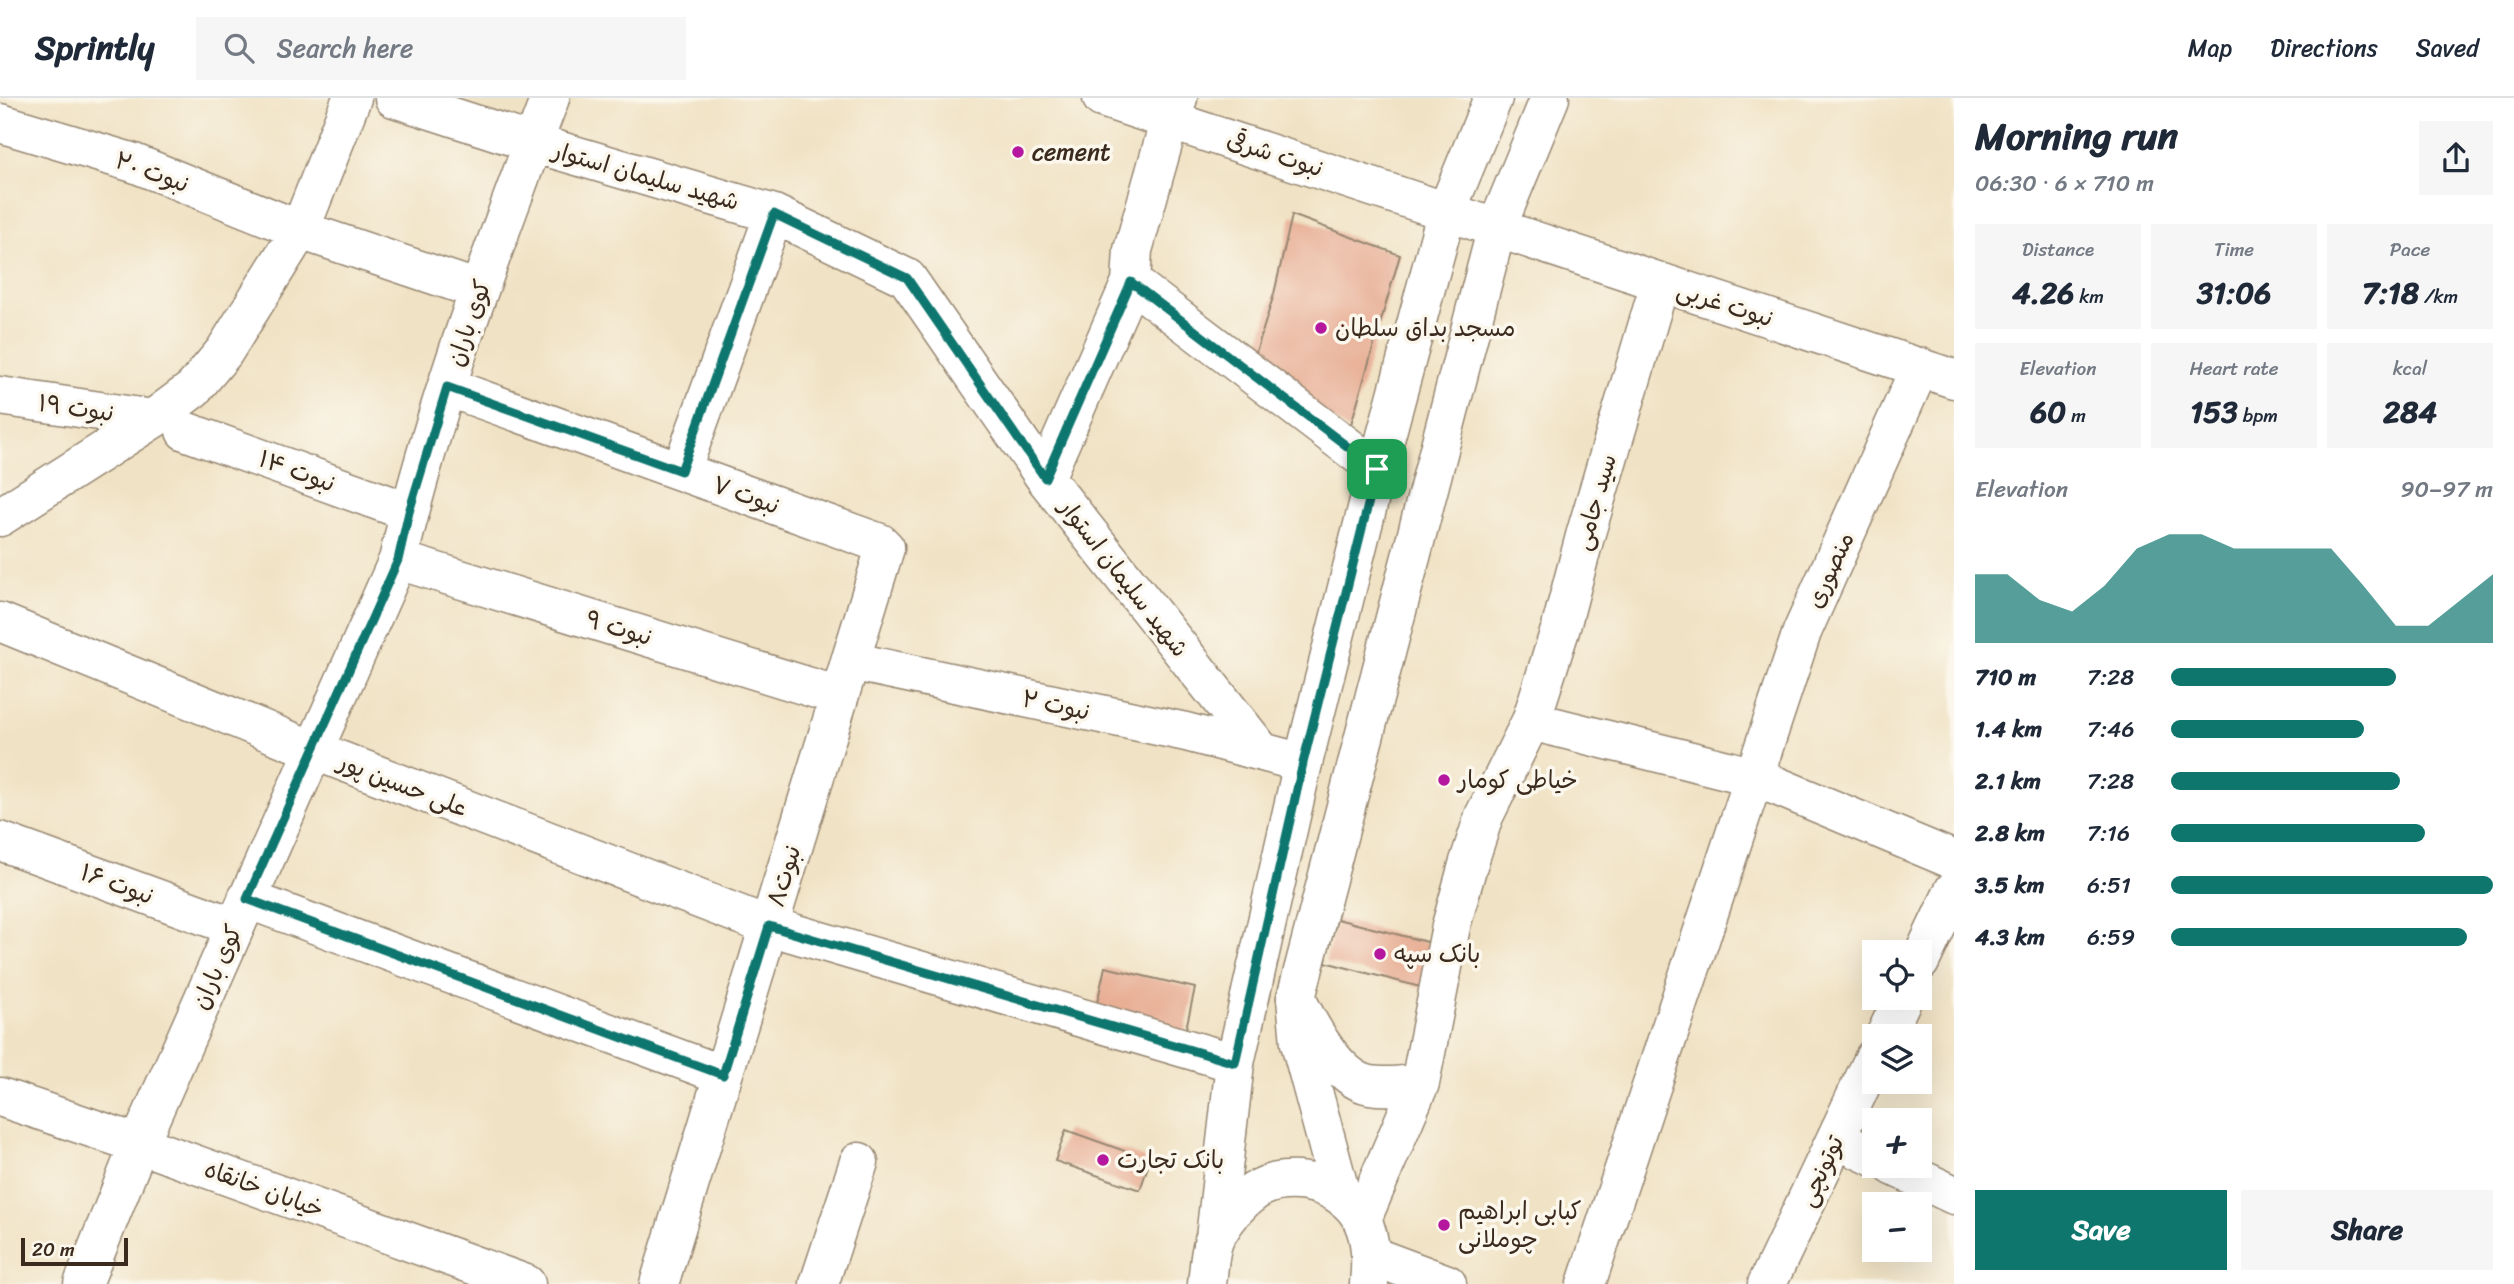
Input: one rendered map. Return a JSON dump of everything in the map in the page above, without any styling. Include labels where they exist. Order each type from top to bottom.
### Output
[{"type":"street","points":[[0,517],[169,425],[193,389],[224,352],[300,230],[352,98]]},
{"type":"street","name":"شهید سلیمان استوار","points":[[394,98],[533,143],[774,214],[907,278],[1045,478],[1262,752]]},
{"type":"street","name":"کوی باران","points":[[83,1284],[139,1144],[398,560],[409,512],[447,387],[479,290],[550,98]]},
{"type":"street","name":"نبوت شرقی","points":[[1102,98],[1174,109],[1497,227]]},
{"type":"street","points":[[1207,1284],[1215,1238],[1235,1063],[1303,763],[1377,469],[1447,210],[1493,98]]},
{"type":"street","points":[[1447,1284],[1371,1270],[1300,1043],[1296,998],[1497,227],[1550,98]]},
{"type":"street","points":[[1045,478],[1131,282],[1133,250],[1174,109]]},
{"type":"street","name":"نبوت ۲۰","points":[[0,123],[134,163],[300,230],[479,290]]},
{"type":"street","points":[[681,471],[774,214]]},
{"type":"street","name":"نبوت غربی","points":[[1497,227],[1937,373]]},
{"type":"street","points":[[1131,282],[1377,469]]},
{"type":"street","name":"سید جامی","points":[[1351,1207],[1420,1083],[1451,926],[1468,865],[1484,816],[1531,721],[1561,627],[1584,536],[1660,283]]},
{"type":"street","name":"منصوری","points":[[1586,1284],[1802,632],[1937,373]]},
{"type":"street","name":"نبوت ۷","points":[[447,387],[880,543],[885,548]]},
{"type":"street","name":"نبوت ۱۹","points":[[0,396],[169,425]]},
{"type":"street","name":"نبوت ۱۴","points":[[169,425],[409,512]]},
{"type":"street","name":"نبوت۸","points":[[659,1284],[885,548]]},
{"type":"street","name":"نبوت ۹","points":[[398,560],[845,678]]},
{"type":"street","name":"علی حسین پور","points":[[0,622],[313,750],[769,926],[1235,1063]]},
{"type":"street","name":"نبوت ۲","points":[[845,678],[1186,732],[1262,752]]},
{"type":"street","points":[[1531,721],[1755,778],[1954,860]]},
{"type":"street","points":[[1262,752],[1303,763]]},
{"type":"street","name":"نبوت ۱۶","points":[[0,841],[241,913],[723,1075]]},
{"type":"street","points":[[1930,940],[1954,890]]},
{"type":"street","points":[[1296,998],[1315,1037],[1331,1057],[1366,1085],[1391,1087],[1420,1083]]},
{"type":"street","name":"توتونچی","points":[[1768,1284],[1862,1084]]},
{"type":"street","name":"خیابان خانقاه","points":[[0,1097],[139,1144],[526,1284]]},
{"type":"street","points":[[1836,1139],[1862,1151]]},
{"type":"street","points":[[819,1284],[859,1162]]},
{"type":"street","points":[[1918,1178],[1954,1195]]},
{"type":"street","points":[[1215,1238],[1236,1208],[1256,1190],[1282,1181],[1313,1182],[1351,1207]]},
{"type":"building","name":"مسجد بداق سلطان","points":[[1292,215],[1400,255],[1349,431],[1253,362],[1274,294]]},
{"type":"building","name":"بانک سپه","points":[[1337,919],[1435,944],[1424,988],[1325,962]]},
{"type":"building","points":[[1105,967],[1195,988],[1185,1033],[1095,1012]]},
{"type":"building","name":"بانک تجارت","points":[[1066,1130],[1150,1160],[1140,1190],[1055,1161]]},
{"type":"place","name":"cement","points":[[1018,152]]},
{"type":"place","name":"مسجد بداق سلطان","points":[[1321,328]]},
{"type":"place","name":"خیاطی کومار","points":[[1444,780]]},
{"type":"place","name":"بانک سپه","points":[[1380,954]]},
{"type":"place","name":"بانک تجارت","points":[[1103,1160]]},
{"type":"place","name":"کبابی ابراهیم چوملانی","points":[[1444,1225]]},
{"type":"route","points":[[774,214],[907,278],[1045,478],[1131,282],[1377,469],[1303,763],[1235,1063],[769,926],[723,1075],[247,899],[398,560],[409,512],[447,387],[681,471],[774,214]]}]
